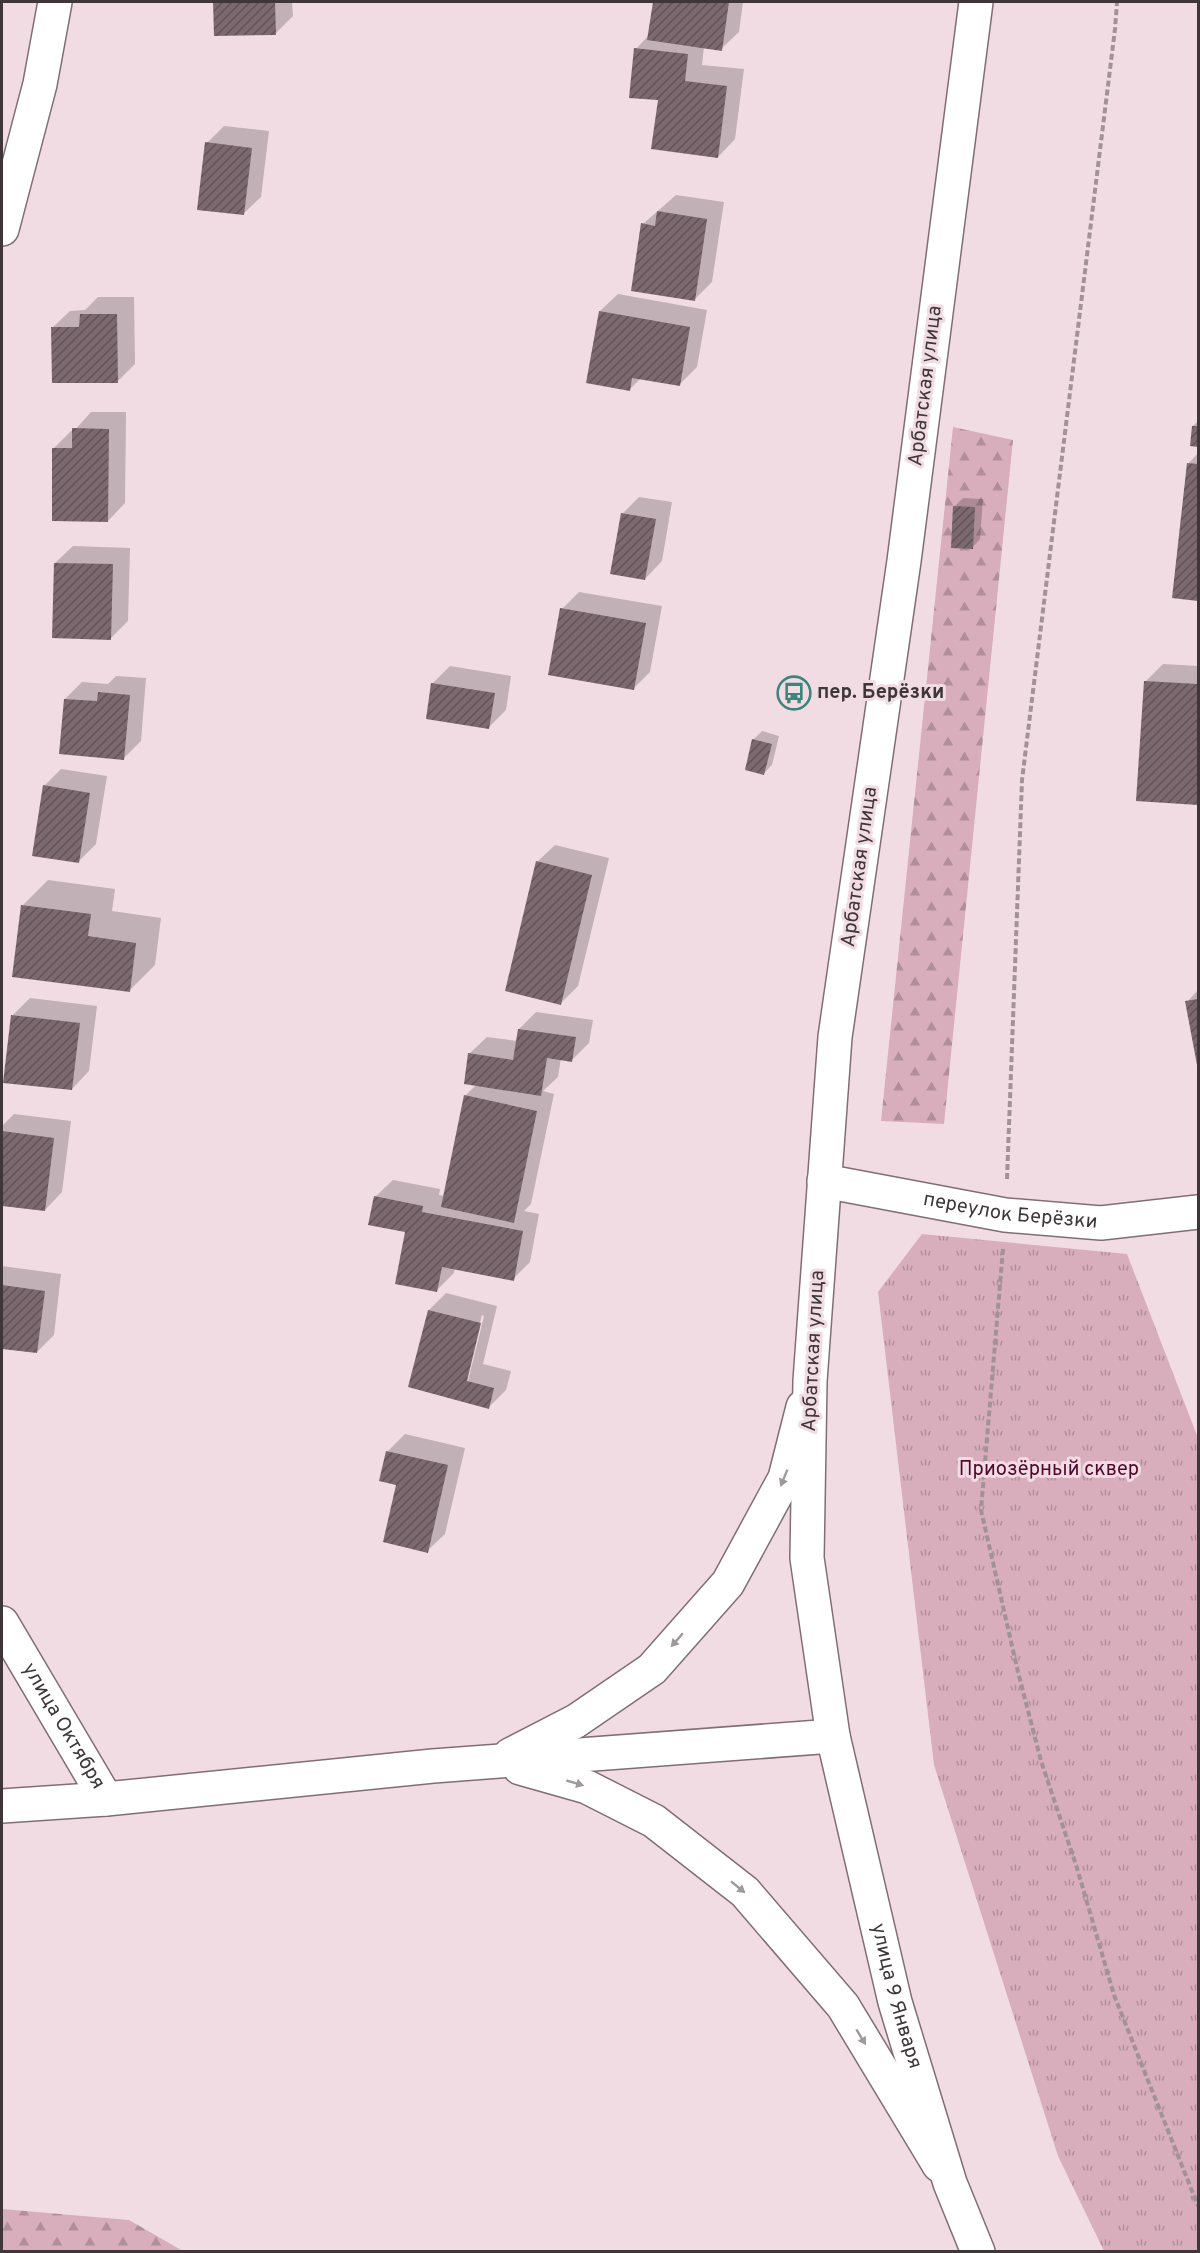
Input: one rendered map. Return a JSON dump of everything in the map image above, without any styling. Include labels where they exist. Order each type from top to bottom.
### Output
[{"type":"street","points":[[2,229],[40,84],[55,2]]},
{"type":"street","name":"Арбатская улица","points":[[833,1736],[807,1558],[810,1381],[835,1037],[904,561],[976,2]]},
{"type":"street","name":"переулок Берёзки","points":[[824,1181],[1005,1215],[1101,1223],[1198,1214]]},
{"type":"street","points":[[498,1761],[576,1721],[652,1669],[728,1582],[785,1478],[810,1381]]},
{"type":"street","name":"улица Октября","points":[[2,1623],[106,1799]]},
{"type":"street","points":[[2,1806],[106,1799],[498,1761],[833,1736]]},
{"type":"street","name":"улица 9 Января","points":[[833,1736],[895,2002],[950,2183],[978,2252]]},
{"type":"street","points":[[498,1761],[587,1787],[654,1821],[745,1892],[843,2006],[950,2183]]},
{"type":"path","points":[[1117,2],[1113,53],[1022,780],[1005,1215],[981,1510],[1041,1761],[1077,1868],[1114,1995],[1198,2206]]},
{"type":"green space","points":[[953,427],[1013,440],[944,1124],[881,1121]]},
{"type":"green space","name":"Приозёрный сквер","points":[[922,1234],[1127,1254],[1198,1438],[1198,2251],[1104,2251],[1058,2156],[934,1765],[878,1292]]},
{"type":"green space","points":[[2,2209],[129,2220],[183,2251],[2,2251]]},
{"type":"building","points":[[213,2],[275,2],[276,35],[214,36]]},
{"type":"building","points":[[653,2],[729,2],[722,51],[647,40]]},
{"type":"building","points":[[634,48],[688,54],[685,81],[727,86],[718,158],[651,149],[658,100],[629,98]]},
{"type":"building","points":[[205,142],[252,148],[244,215],[197,210]]},
{"type":"building","points":[[657,211],[707,219],[695,301],[631,291],[641,223],[655,226]]},
{"type":"building","points":[[599,311],[690,327],[680,386],[632,378],[630,391],[586,383]]},
{"type":"building","points":[[80,314],[117,314],[118,383],[52,383],[51,327],[79,327]]},
{"type":"building","points":[[1192,426],[1198,426],[1198,447],[1190,446]]},
{"type":"building","points":[[72,428],[109,429],[108,522],[52,521],[52,448],[72,448]]},
{"type":"building","points":[[1187,463],[1198,464],[1198,601],[1172,598]]},
{"type":"building","points":[[953,506],[975,507],[973,549],[951,548]]},
{"type":"building","points":[[621,513],[656,519],[645,580],[610,574]]},
{"type":"building","points":[[54,563],[113,564],[111,640],[52,638]]},
{"type":"building","points":[[560,608],[646,623],[634,690],[548,675]]},
{"type":"building","points":[[1144,681],[1198,684],[1198,805],[1136,801]]},
{"type":"building","points":[[431,683],[495,693],[489,729],[426,719]]},
{"type":"building","points":[[98,692],[130,695],[124,760],[59,754],[64,699],[97,701]]},
{"type":"building","points":[[752,739],[772,744],[764,775],[745,770]]},
{"type":"building","points":[[43,785],[90,793],[79,863],[32,856]]},
{"type":"building","points":[[536,861],[592,875],[561,1005],[505,991]]},
{"type":"building","points":[[21,905],[91,914],[88,936],[136,943],[130,992],[12,977]]},
{"type":"building","points":[[1198,999],[1198,1065],[1197,1065],[1185,1001]]},
{"type":"building","points":[[11,1015],[80,1023],[72,1090],[3,1083]]},
{"type":"building","points":[[518,1029],[576,1037],[572,1062],[547,1058],[541,1096],[464,1084],[468,1053],[513,1060]]},
{"type":"building","points":[[464,1095],[537,1111],[514,1223],[441,1207]]},
{"type":"building","points":[[2,1131],[54,1138],[45,1211],[2,1206]]},
{"type":"building","points":[[374,1196],[423,1206],[422,1212],[523,1231],[514,1281],[442,1267],[437,1292],[395,1284],[405,1232],[368,1225]]},
{"type":"building","points":[[2,1285],[45,1291],[37,1353],[2,1349]]},
{"type":"building","points":[[428,1310],[481,1323],[467,1381],[494,1388],[489,1409],[408,1387]]},
{"type":"building","points":[[386,1451],[448,1465],[428,1553],[383,1542],[396,1485],[379,1481]]},
{"type":"place","name":"пер. Берёзки","points":[[794,693]]}]
